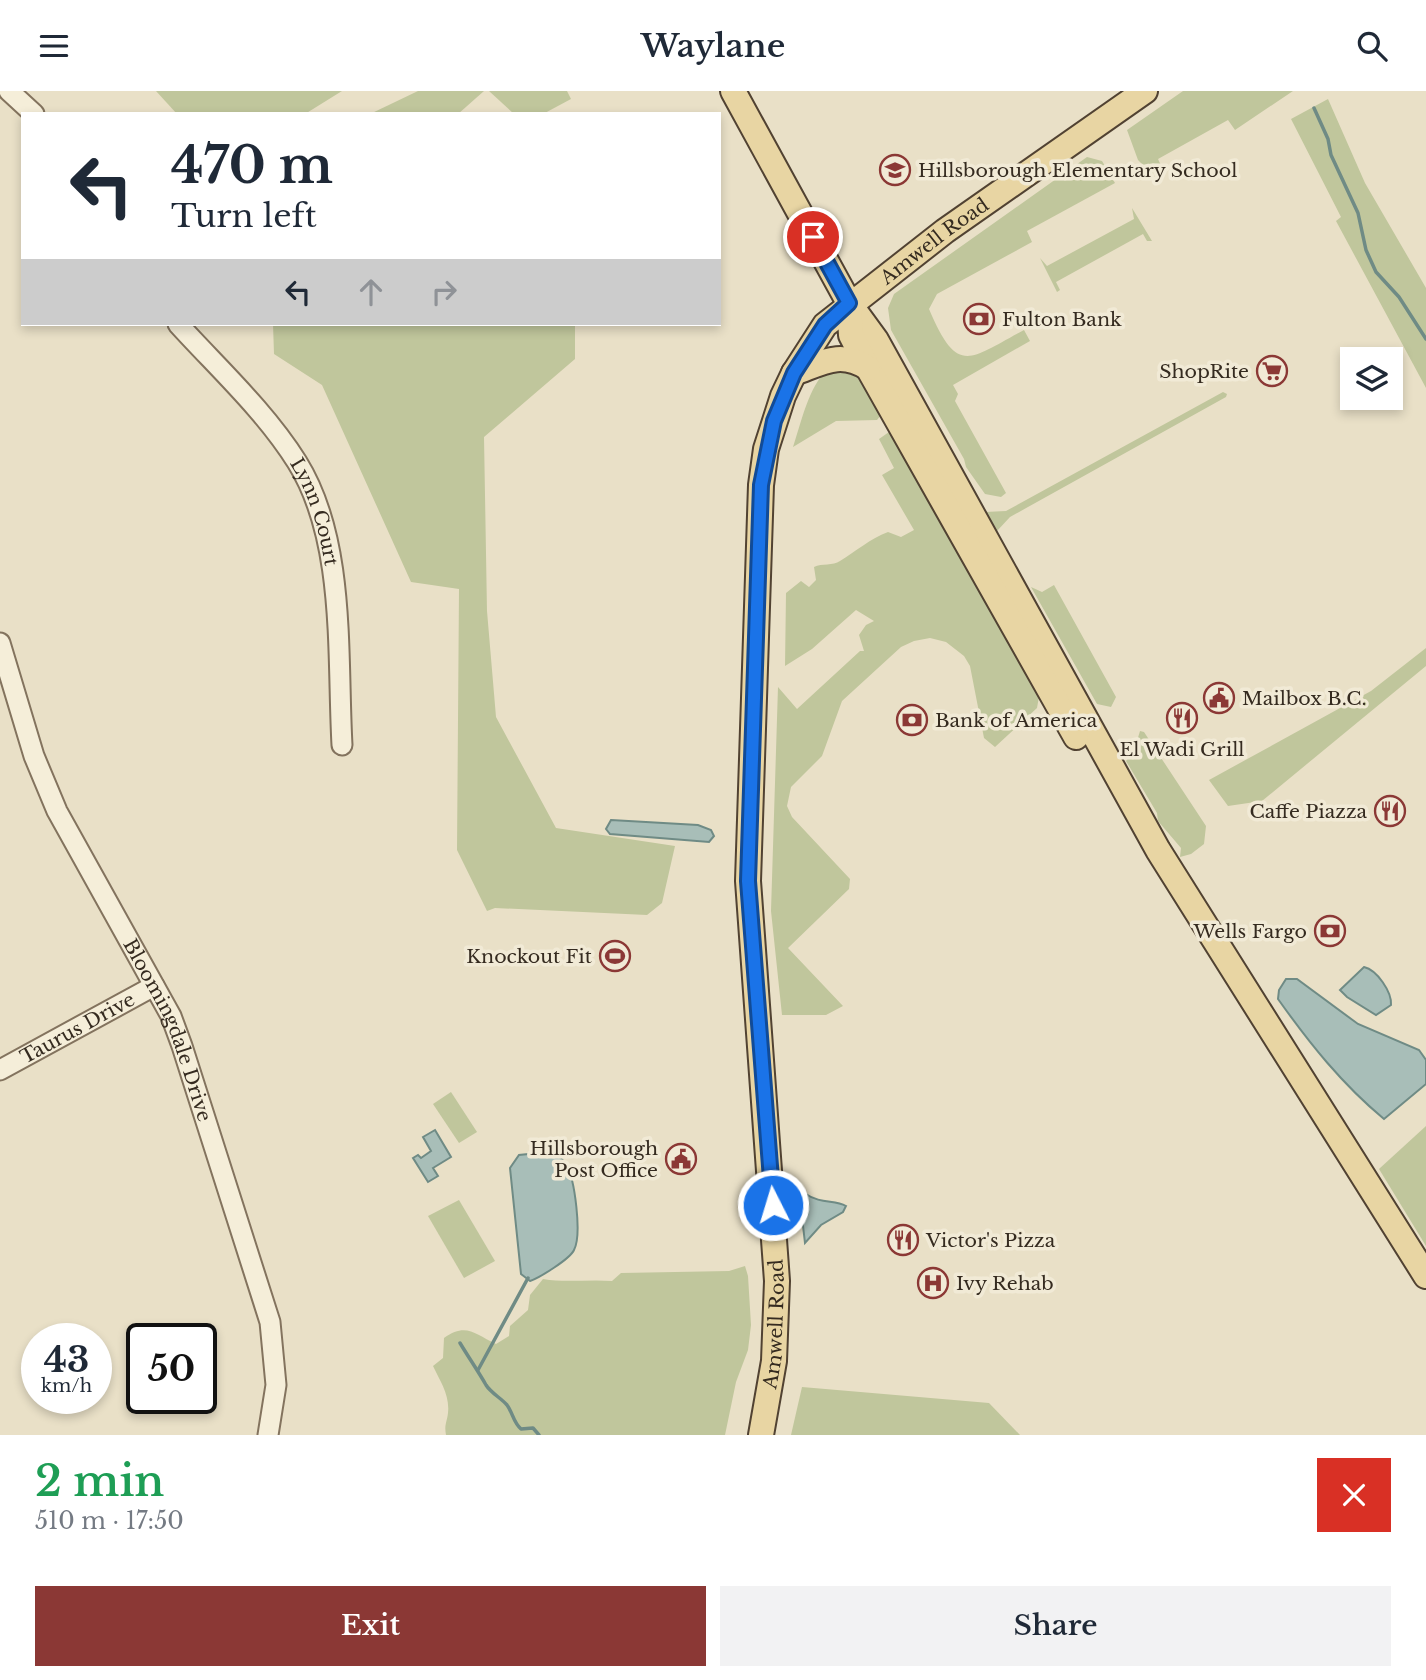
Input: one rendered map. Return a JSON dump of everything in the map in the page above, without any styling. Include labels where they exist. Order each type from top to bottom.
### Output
[{"type":"main road","points":[[733,91],[849,303],[876,340],[1158,850],[1426,1276]]},
{"type":"main road","name":"Amwell Road","points":[[761,1435],[774,1361],[777,1281],[750,933],[751,721],[761,485],[774,421],[794,373],[825,325],[849,303],[945,231],[1145,91]]},
{"type":"main road","points":[[849,303],[851,335],[868,368],[1153,871],[1341,1171],[1426,1297]]},
{"type":"main road","points":[[794,373],[840,358],[851,358],[868,368]]},
{"type":"street","points":[[9,91],[32,112]]},
{"type":"street","name":"Lynn Court","points":[[180,326],[285,444],[316,501],[333,571],[342,745]]},
{"type":"street","name":"Bloomingdale Drive","points":[[0,643],[45,784],[171,1016],[182,1046],[270,1322],[276,1385],[268,1435]]},
{"type":"street","name":"Taurus Drive","points":[[0,1070],[154,986]]},
{"type":"green space","points":[[156,91],[342,91],[308,112],[175,112]]},
{"type":"green space","points":[[418,91],[484,91],[460,112],[374,112]]},
{"type":"green space","points":[[489,91],[567,91],[571,99],[547,112],[512,112]]},
{"type":"green space","points":[[1183,91],[1293,91],[1235,130],[1228,120],[1158,159],[1163,170],[1151,173],[1138,160],[1127,130]]},
{"type":"green space","points":[[1328,99],[1365,183],[1426,288],[1426,388],[1336,221],[1341,217],[1291,119]]},
{"type":"green space","points":[[1087,157],[1102,161],[1115,183],[1027,231],[1032,242],[937,294],[929,309],[939,331],[957,353],[967,356],[977,354],[1024,330],[1030,341],[953,385],[958,394],[955,401],[1006,493],[1001,497],[985,494],[966,467],[891,330],[888,308],[894,294]]},
{"type":"green space","points":[[1132,208],[1152,241],[1147,241],[1143,234],[1056,282],[1060,290],[1057,292],[1040,258],[1047,266],[1134,219]]},
{"type":"green space","points":[[273,326],[575,326],[575,359],[484,437],[487,611],[496,717],[556,828],[675,846],[662,903],[647,915],[495,908],[487,911],[457,850],[459,589],[411,582],[322,385],[274,354]]},
{"type":"green space","points":[[854,367],[881,415],[877,420],[836,421],[793,447],[810,395],[821,377],[833,370]]},
{"type":"green space","points":[[1223,392],[1227,394],[1226,397],[1010,517],[997,531],[985,512],[1006,511]]},
{"type":"green space","points":[[889,432],[895,434],[1040,691],[1037,708],[995,747],[984,738],[970,666],[964,656],[946,642],[930,638],[901,647],[842,701],[822,756],[791,787],[787,806],[792,817],[850,879],[849,889],[788,948],[843,1006],[826,1015],[782,1015],[771,911],[778,687],[797,709],[860,651],[864,651],[859,635],[866,625],[874,621],[856,610],[812,649],[785,666],[786,593],[801,581],[809,587],[816,580],[814,567],[837,563],[888,532],[901,537],[914,530],[882,475],[894,468],[879,439]]},
{"type":"green space","points":[[1054,585],[1116,697],[1111,707],[1097,704],[1031,587],[1042,592]]},
{"type":"green space","points":[[1426,648],[1426,666],[1262,801],[1228,806],[1209,780],[1371,691]]},
{"type":"green space","points":[[1140,731],[1144,732],[1206,826],[1204,844],[1191,854],[1180,857],[1181,848],[1158,821],[1157,813],[1126,761],[1134,751]]},
{"type":"green space","points":[[451,1092],[477,1132],[459,1143],[433,1104]]},
{"type":"green space","points":[[1426,1126],[1426,1246],[1379,1169]]},
{"type":"green space","points":[[459,1200],[495,1261],[464,1278],[428,1216]]},
{"type":"green space","points":[[745,1266],[751,1325],[748,1350],[736,1382],[725,1435],[446,1435],[447,1400],[433,1366],[443,1358],[444,1338],[465,1330],[496,1344],[509,1336],[510,1326],[528,1310],[530,1295],[543,1279],[612,1281],[621,1273],[729,1271]]},
{"type":"green space","points":[[802,1387],[989,1403],[1020,1435],[791,1435]]},
{"type":"water","points":[[611,820],[698,825],[711,830],[714,836],[709,842],[610,834],[606,829]]},
{"type":"water","points":[[1364,967],[1379,977],[1391,1000],[1391,1005],[1376,1015],[1340,990]]},
{"type":"water","points":[[1286,979],[1297,979],[1358,1024],[1419,1050],[1426,1060],[1426,1084],[1384,1119],[1327,1063],[1278,999],[1279,990]]},
{"type":"water","points":[[435,1130],[451,1157],[433,1168],[438,1176],[428,1182],[413,1158],[418,1155],[421,1158],[431,1151],[423,1137]]},
{"type":"water","points":[[548,1152],[562,1159],[569,1171],[576,1207],[576,1243],[567,1258],[530,1281],[521,1274],[510,1168],[519,1155]]},
{"type":"water","points":[[804,1193],[816,1199],[846,1206],[843,1212],[821,1225],[805,1243],[800,1200]]},
{"type":"waterway","points":[[1314,108],[1328,139],[1331,155],[1358,213],[1366,250],[1376,272],[1399,297],[1426,339]]},
{"type":"waterway","points":[[478,1370],[528,1278]]},
{"type":"waterway","points":[[460,1343],[488,1388],[507,1405],[518,1426],[521,1429],[533,1428],[539,1435]]},
{"type":"place","name":"Hillsborough Elementary School","points":[[895,170]]},
{"type":"place","name":"Fulton Bank","points":[[979,319]]},
{"type":"place","name":"ShopRite","points":[[1272,371]]},
{"type":"place","name":"Mailbox B.C.","points":[[1219,698]]},
{"type":"place","name":"El Wadi Grill","points":[[1182,718]]},
{"type":"place","name":"Bank of America","points":[[912,720]]},
{"type":"place","name":"Caffe Piazza","points":[[1390,811]]},
{"type":"place","name":"Wells Fargo","points":[[1330,931]]},
{"type":"place","name":"Knockout Fit","points":[[615,956]]},
{"type":"place","name":"Hillsborough Post Office","points":[[681,1159]]},
{"type":"place","name":"Victor's Pizza","points":[[903,1240]]},
{"type":"place","name":"Ivy Rehab","points":[[933,1283]]},
{"type":"route","points":[[773,1205],[748,881],[758,543],[764,460],[783,395],[825,325],[849,303],[813,237]]}]
